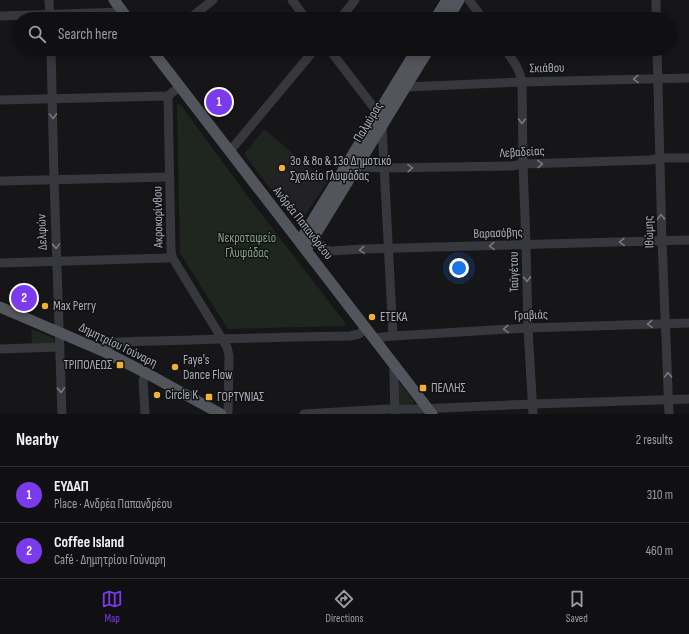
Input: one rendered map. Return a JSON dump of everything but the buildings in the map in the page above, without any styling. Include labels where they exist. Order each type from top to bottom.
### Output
[{"type":"main road","points":[[114,0],[123,12]]},
{"type":"main road","points":[[439,12],[447,0]]},
{"type":"main road","points":[[452,12],[459,0]]},
{"type":"main road","name":"Ανδρέα Παπανδρέου","points":[[156,56],[430,411]]},
{"type":"main road","name":"Παλμύρας","points":[[303,246],[378,113],[413,56]]},
{"type":"main road","name":"Παλμύρας","points":[[303,246],[313,238],[425,56]]},
{"type":"main road","name":"Δημητρίου Γούναρη","points":[[0,307],[105,352],[221,414]]},
{"type":"street","points":[[50,0],[50,12]]},
{"type":"street","points":[[198,12],[213,0]]},
{"type":"street","points":[[292,0],[301,12]]},
{"type":"street","points":[[346,12],[355,0]]},
{"type":"street","points":[[469,0],[478,12]]},
{"type":"street","points":[[656,0],[656,12]]},
{"type":"street","points":[[0,16],[12,16]]},
{"type":"street","name":"Δελφών","points":[[51,56],[58,332],[60,347],[62,414]]},
{"type":"street","points":[[230,151],[309,56]]},
{"type":"street","points":[[334,56],[378,113],[382,126],[393,336]]},
{"type":"street","points":[[510,56],[518,68],[522,82]]},
{"type":"street","name":"Ιθώμης","points":[[658,56],[662,241],[669,414]]},
{"type":"street","name":"Σκιάθου","points":[[406,87],[522,82],[689,78]]},
{"type":"street","name":"Ταϋγέτου","points":[[522,82],[522,164],[528,328],[533,414]]},
{"type":"street","points":[[0,100],[168,96],[180,86]]},
{"type":"street","name":"Ακροκορίνθου","points":[[168,96],[172,257],[227,347],[229,356],[228,414]]},
{"type":"street","name":"Λεβαδείας","points":[[357,167],[512,166],[522,164],[689,158]]},
{"type":"street","points":[[0,181],[170,176]]},
{"type":"street","name":"Βαρασόβης","points":[[313,238],[324,249],[331,252],[363,249],[689,240]]},
{"type":"street","points":[[0,263],[172,257]]},
{"type":"street","name":"Γραβιάς","points":[[374,338],[528,328],[689,323]]},
{"type":"street","points":[[105,352],[113,343],[120,342],[350,336],[359,334],[366,328]]},
{"type":"street","points":[[0,349],[60,347]]},
{"type":"street","points":[[394,365],[395,412]]},
{"type":"street","points":[[145,414],[143,380],[146,373]]},
{"type":"street","points":[[304,414],[430,411],[533,404],[689,399]]},
{"type":"shaded area","name":"3ο & 8ο & 13ο Δημοτικό Σχολείο Γλυφάδας","points":[[264,129],[327,182],[304,217],[289,214],[244,154]]},
{"type":"green space","name":"Νεκροταφείο Γλυφάδας","points":[[180,104],[246,194],[346,324],[344,326],[228,329],[180,253],[177,105]]},
{"type":"green space","points":[[264,132],[291,154],[271,178],[245,154]]},
{"type":"green space","points":[[31,329],[54,338],[54,343],[32,343]]},
{"type":"green space","points":[[396,378],[415,403],[395,406]]},
{"type":"place","name":"ΕΥΔΑΠ","points":[[219,102]]},
{"type":"place","name":"3ο & 8ο & 13ο Δημοτικό Σχολείο Γλυφάδας","points":[[282,168]]},
{"type":"place","name":"Coffee Island","points":[[24,298]]},
{"type":"place","name":"Max Perry","points":[[45,306]]},
{"type":"place","name":"ΕΤΕΚΑ","points":[[372,317]]},
{"type":"place","name":"ΤΡΙΠΟΛΕΩΣ","points":[[120,365]]},
{"type":"place","name":"Faye's Dance Flow","points":[[175,367]]},
{"type":"place","name":"ΠΕΛΛΗΣ","points":[[423,388]]},
{"type":"place","name":"Circle K","points":[[157,395]]},
{"type":"place","name":"ΓΟΡΤΥΝΙΑΣ","points":[[209,397]]}]
